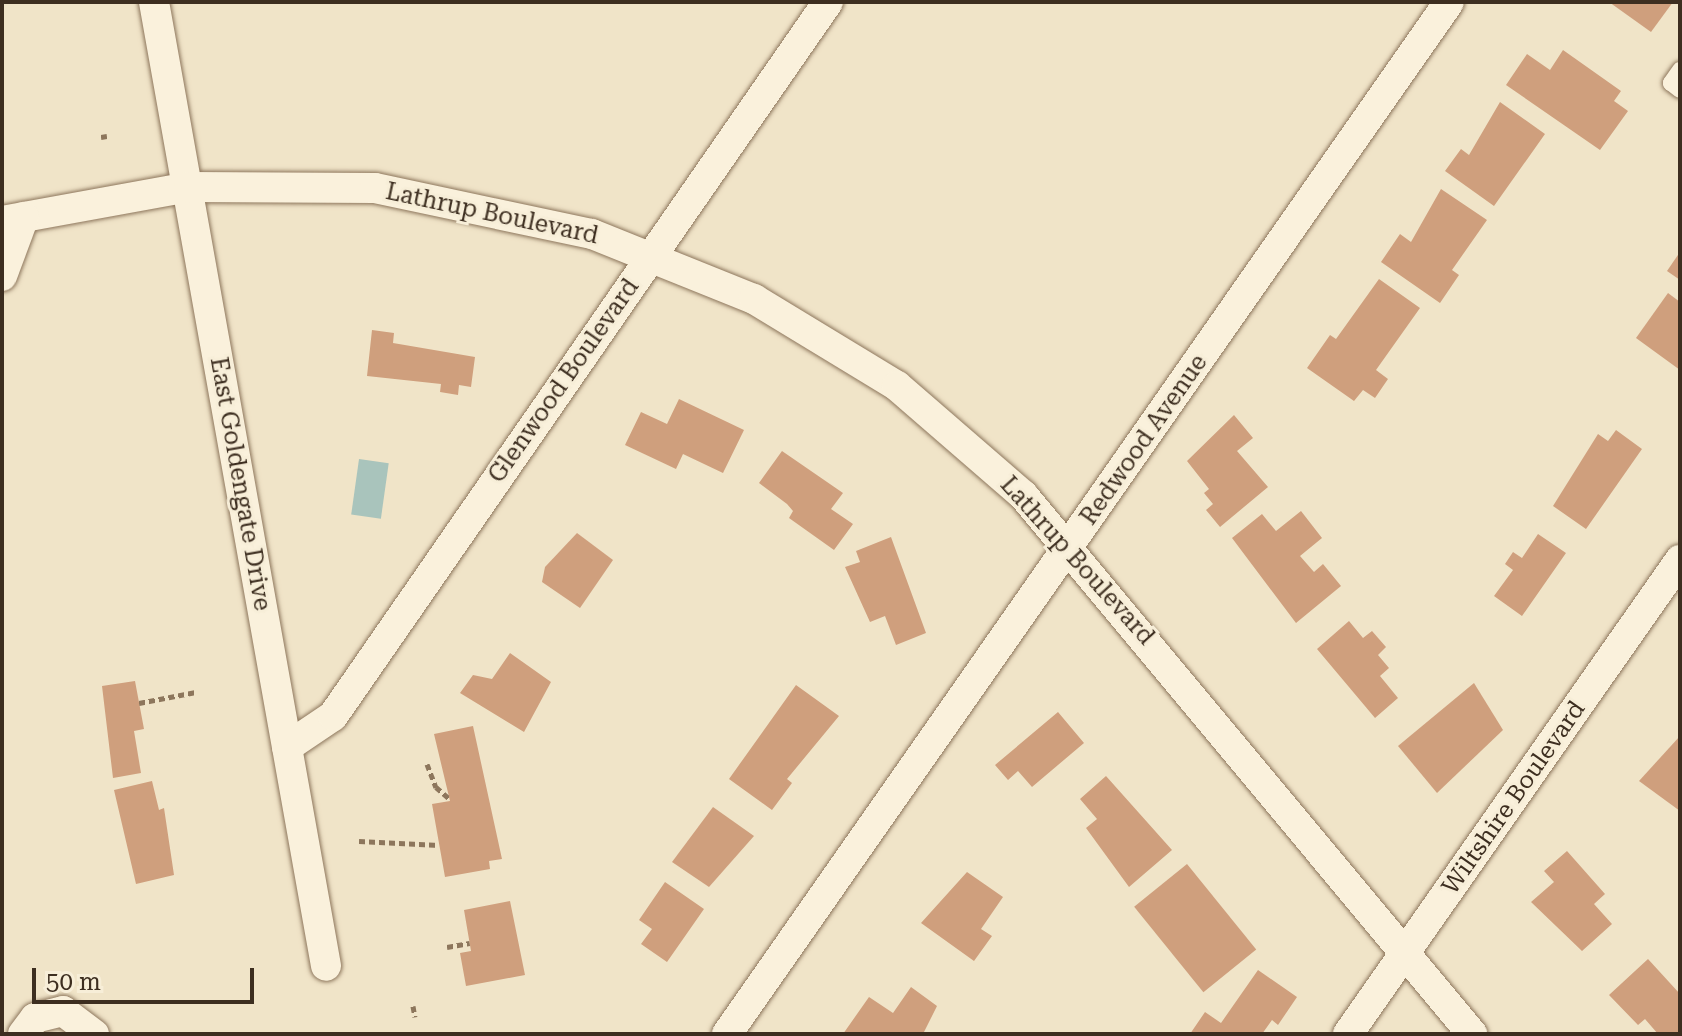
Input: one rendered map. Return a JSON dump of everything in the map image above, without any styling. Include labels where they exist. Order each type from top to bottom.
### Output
[{"type":"street","name":"East Goldengate Drive","points":[[154,2],[326,966]]},
{"type":"street","name":"Glenwood Boulevard","points":[[287,747],[333,716],[828,2]]},
{"type":"street","name":"Redwood Avenue","points":[[727,1034],[1449,2]]},
{"type":"street","name":"Lathrup Boulevard","points":[[13,219],[189,187],[375,188],[529,217],[653,254],[754,299],[897,386],[1012,485],[1070,545],[1472,1034]]},
{"type":"street","points":[[2,276],[13,219]]},
{"type":"street","name":"Wiltshire Boulevard","points":[[1348,1034],[1680,560]]},
{"type":"street","points":[[23,1034],[35,1018],[63,1011],[94,1034]]},
{"type":"lane","points":[[1680,70],[1671,83],[1680,90]]},
{"type":"path","points":[[139,703],[196,692]]},
{"type":"path","points":[[427,764],[433,782],[450,799]]},
{"type":"path","points":[[359,841],[439,845]]},
{"type":"path","points":[[447,947],[470,943]]},
{"type":"path","points":[[413,1006],[415,1017]]},
{"type":"water","points":[[359,459],[389,463],[381,519],[351,514]]},
{"type":"building","points":[[1609,2],[1673,2],[1651,32]]},
{"type":"building","points":[[1563,50],[1621,91],[1614,101],[1628,111],[1600,150],[1506,85],[1527,54],[1550,70]]},
{"type":"building","points":[[1500,102],[1545,134],[1494,206],[1445,171],[1461,149],[1469,155]]},
{"type":"building","points":[[1441,189],[1487,220],[1452,270],[1459,275],[1440,303],[1381,262],[1400,234],[1411,242]]},
{"type":"building","points":[[1680,252],[1680,280],[1667,271]]},
{"type":"building","points":[[1379,279],[1420,308],[1376,370],[1388,379],[1375,398],[1363,390],[1354,401],[1307,368],[1330,335],[1336,339]]},
{"type":"building","points":[[1668,293],[1680,302],[1680,370],[1636,338]]},
{"type":"building","points":[[372,330],[394,333],[393,343],[475,357],[471,387],[459,385],[458,395],[440,392],[441,384],[367,376]]},
{"type":"building","points":[[679,399],[744,430],[723,473],[683,454],[676,469],[625,445],[641,412],[667,424]]},
{"type":"building","points":[[1234,415],[1253,438],[1237,451],[1268,487],[1220,527],[1206,510],[1213,504],[1204,493],[1209,489],[1187,461]]},
{"type":"building","points":[[1616,430],[1642,449],[1586,529],[1553,506],[1598,434],[1608,441]]},
{"type":"building","points":[[782,451],[843,493],[831,509],[853,524],[834,550],[789,518],[793,511],[787,504],[759,483]]},
{"type":"building","points":[[1301,511],[1322,538],[1300,556],[1314,572],[1323,564],[1341,586],[1296,623],[1232,538],[1262,514],[1276,531]]},
{"type":"building","points":[[577,533],[613,560],[580,608],[542,582],[545,567]]},
{"type":"building","points":[[1538,534],[1566,553],[1522,616],[1494,596],[1513,570],[1505,564],[1513,552],[1522,558]]},
{"type":"building","points":[[891,537],[926,633],[896,645],[885,616],[870,622],[845,567],[860,562],[856,551]]},
{"type":"building","points":[[1349,621],[1363,638],[1372,631],[1386,647],[1378,655],[1389,668],[1380,676],[1398,698],[1375,718],[1317,649]]},
{"type":"building","points":[[510,653],[551,682],[524,732],[460,693],[473,675],[492,679]]},
{"type":"building","points":[[135,681],[144,729],[134,731],[141,773],[113,778],[102,686]]},
{"type":"building","points":[[1474,683],[1503,730],[1437,793],[1398,746]]},
{"type":"building","points":[[796,685],[839,716],[787,779],[792,783],[772,810],[729,779]]},
{"type":"building","points":[[1058,712],[1084,743],[1032,787],[1018,771],[1008,780],[995,765]]},
{"type":"building","points":[[473,726],[502,859],[489,861],[490,869],[445,877],[432,804],[450,801],[434,734]]},
{"type":"building","points":[[1680,736],[1680,811],[1639,781]]},
{"type":"building","points":[[1106,776],[1172,850],[1129,887],[1086,828],[1097,819],[1080,799]]},
{"type":"building","points":[[152,781],[159,810],[164,808],[174,875],[136,884],[114,790]]},
{"type":"building","points":[[713,807],[754,836],[709,887],[672,862]]},
{"type":"building","points":[[1567,851],[1605,894],[1594,904],[1612,924],[1582,951],[1531,902],[1554,882],[1544,871]]},
{"type":"building","points":[[1187,864],[1256,949],[1203,992],[1134,907]]},
{"type":"building","points":[[967,872],[1003,897],[981,929],[992,936],[974,961],[921,923]]},
{"type":"building","points":[[665,882],[704,909],[667,962],[641,944],[652,929],[639,920]]},
{"type":"building","points":[[510,901],[525,975],[466,986],[460,953],[471,951],[464,910]]},
{"type":"building","points":[[1648,959],[1680,994],[1680,1034],[1658,1034],[1645,1019],[1638,1025],[1609,995]]},
{"type":"building","points":[[1258,970],[1297,997],[1278,1025],[1272,1020],[1262,1034],[1190,1034],[1205,1012],[1221,1023]]},
{"type":"building","points":[[911,987],[937,1006],[923,1034],[843,1034],[869,997],[893,1013]]}]
